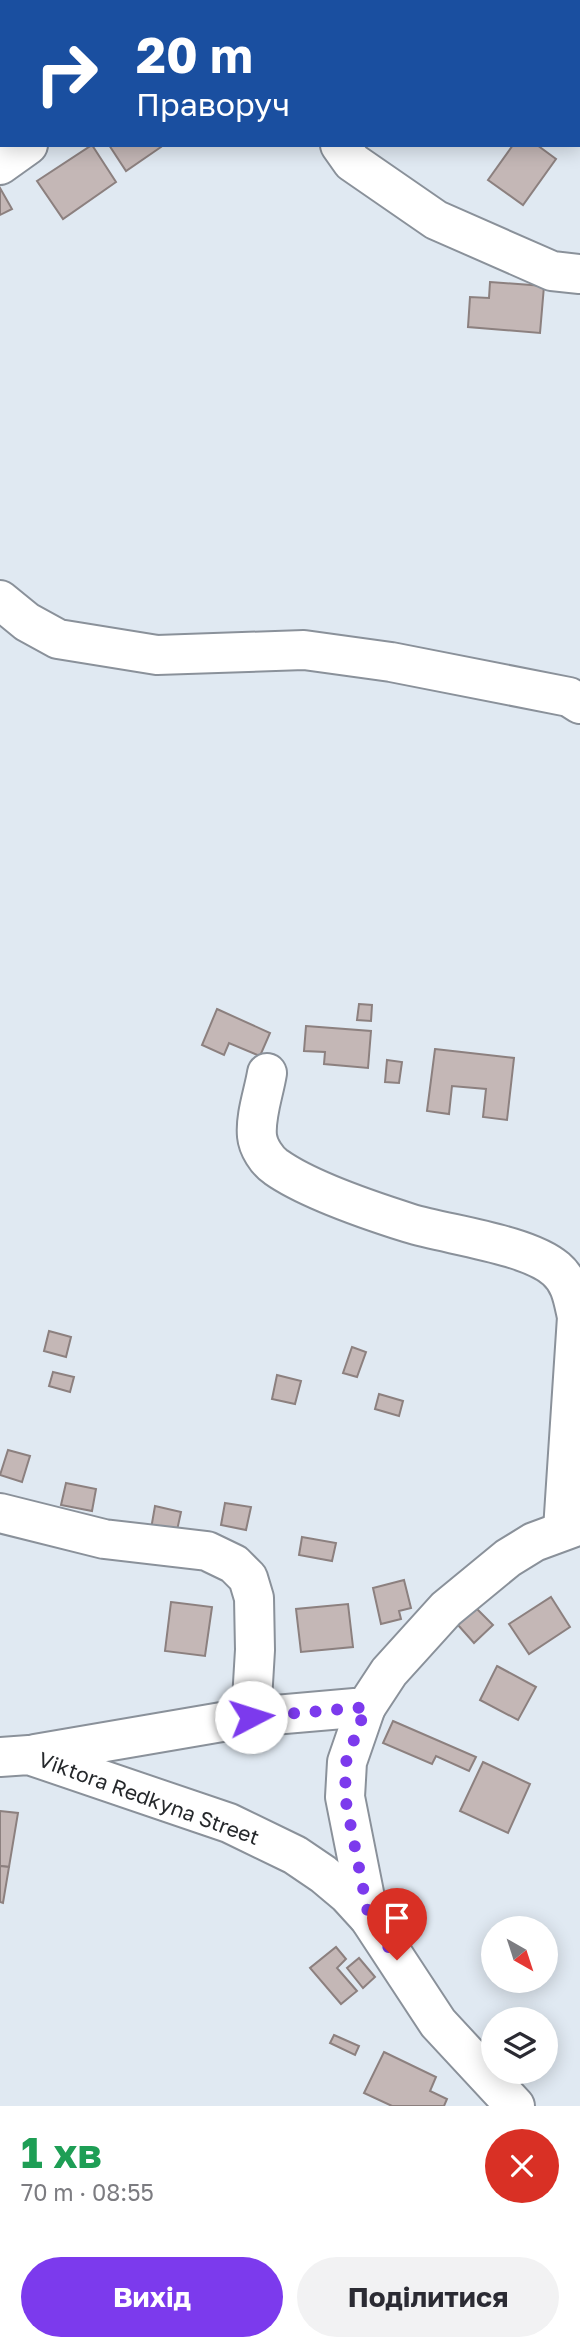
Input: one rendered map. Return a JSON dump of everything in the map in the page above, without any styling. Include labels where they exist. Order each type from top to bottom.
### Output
[{"type":"street","points":[[0,165],[25,147]]},
{"type":"street","points":[[341,147],[352,162],[436,220],[552,271],[580,274]]},
{"type":"street","points":[[0,600],[27,622],[58,639],[157,654],[304,650],[576,693]]},
{"type":"street","points":[[267,1073],[257,1136],[261,1150],[274,1166],[307,1184],[396,1218],[542,1259],[558,1270],[571,1288],[577,1317],[571,1528],[534,1542],[508,1558],[446,1609],[389,1671],[366,1707],[346,1762],[345,1797],[369,1918]]},
{"type":"street","points":[[0,1513],[104,1539],[207,1551],[234,1564],[248,1578],[254,1598],[255,1650],[251,1717]]},
{"type":"street","points":[[15,1756],[251,1717],[366,1707]]},
{"type":"street","name":"Viktora Redkyna Street","points":[[15,1756],[229,1823],[264,1839],[323,1874],[348,1895],[369,1918],[438,2023],[515,2106]]},
{"type":"building","points":[[89,147],[93,147],[116,182],[63,219],[37,181]]},
{"type":"building","points":[[110,147],[161,147],[126,171]]},
{"type":"building","points":[[512,147],[540,147],[556,159],[523,205],[488,180]]},
{"type":"building","points":[[0,188],[12,209],[0,215]]},
{"type":"building","points":[[490,282],[544,286],[540,333],[468,327],[470,297],[489,298]]},
{"type":"building","points":[[359,1004],[372,1005],[371,1021],[357,1020]]},
{"type":"building","points":[[217,1009],[270,1033],[260,1056],[229,1043],[224,1055],[202,1045]]},
{"type":"building","points":[[306,1026],[371,1031],[368,1068],[324,1064],[325,1052],[304,1051]]},
{"type":"building","points":[[435,1049],[514,1058],[507,1120],[483,1117],[486,1089],[452,1086],[449,1114],[427,1111]]},
{"type":"building","points":[[387,1060],[402,1062],[399,1083],[385,1082]]},
{"type":"building","points":[[49,1331],[71,1337],[66,1357],[44,1351]]},
{"type":"building","points":[[352,1347],[366,1352],[357,1377],[343,1373]]},
{"type":"building","points":[[53,1372],[74,1377],[70,1392],[49,1386]]},
{"type":"building","points":[[277,1375],[301,1381],[295,1404],[272,1399]]},
{"type":"building","points":[[379,1394],[403,1401],[399,1416],[375,1409]]},
{"type":"building","points":[[8,1450],[30,1456],[22,1482],[0,1475]]},
{"type":"building","points":[[66,1483],[96,1489],[92,1511],[61,1505]]},
{"type":"building","points":[[225,1503],[251,1507],[246,1530],[221,1525]]},
{"type":"building","points":[[155,1506],[181,1512],[176,1535],[151,1529]]},
{"type":"building","points":[[302,1537],[336,1543],[332,1561],[299,1555]]},
{"type":"building","points":[[404,1580],[411,1608],[399,1611],[401,1619],[381,1624],[373,1588]]},
{"type":"building","points":[[551,1597],[570,1627],[529,1654],[509,1624]]},
{"type":"building","points":[[171,1602],[212,1607],[205,1656],[165,1651]]},
{"type":"building","points":[[348,1604],[353,1647],[301,1652],[296,1609]]},
{"type":"building","points":[[476,1608],[493,1625],[474,1643],[458,1625]]},
{"type":"building","points":[[497,1666],[536,1687],[518,1720],[480,1700]]},
{"type":"building","points":[[393,1721],[476,1757],[469,1771],[436,1756],[432,1764],[383,1743]]},
{"type":"building","points":[[483,1762],[530,1784],[508,1833],[460,1811]]},
{"type":"building","points":[[0,1811],[18,1813],[9,1867],[0,1866]]},
{"type":"building","points":[[0,1866],[9,1867],[3,1903],[0,1902]]},
{"type":"building","points":[[336,1947],[346,1959],[337,1968],[357,1991],[341,2004],[310,1968]]},
{"type":"building","points":[[359,1958],[375,1977],[363,1988],[347,1968]]},
{"type":"building","points":[[334,2035],[359,2046],[355,2055],[330,2043]]},
{"type":"building","points":[[384,2052],[436,2077],[430,2091],[447,2099],[444,2106],[392,2106],[364,2093]]},
{"type":"route","points":[[251,1717],[366,1707],[346,1762],[345,1797],[369,1918],[397,1960]]}]
